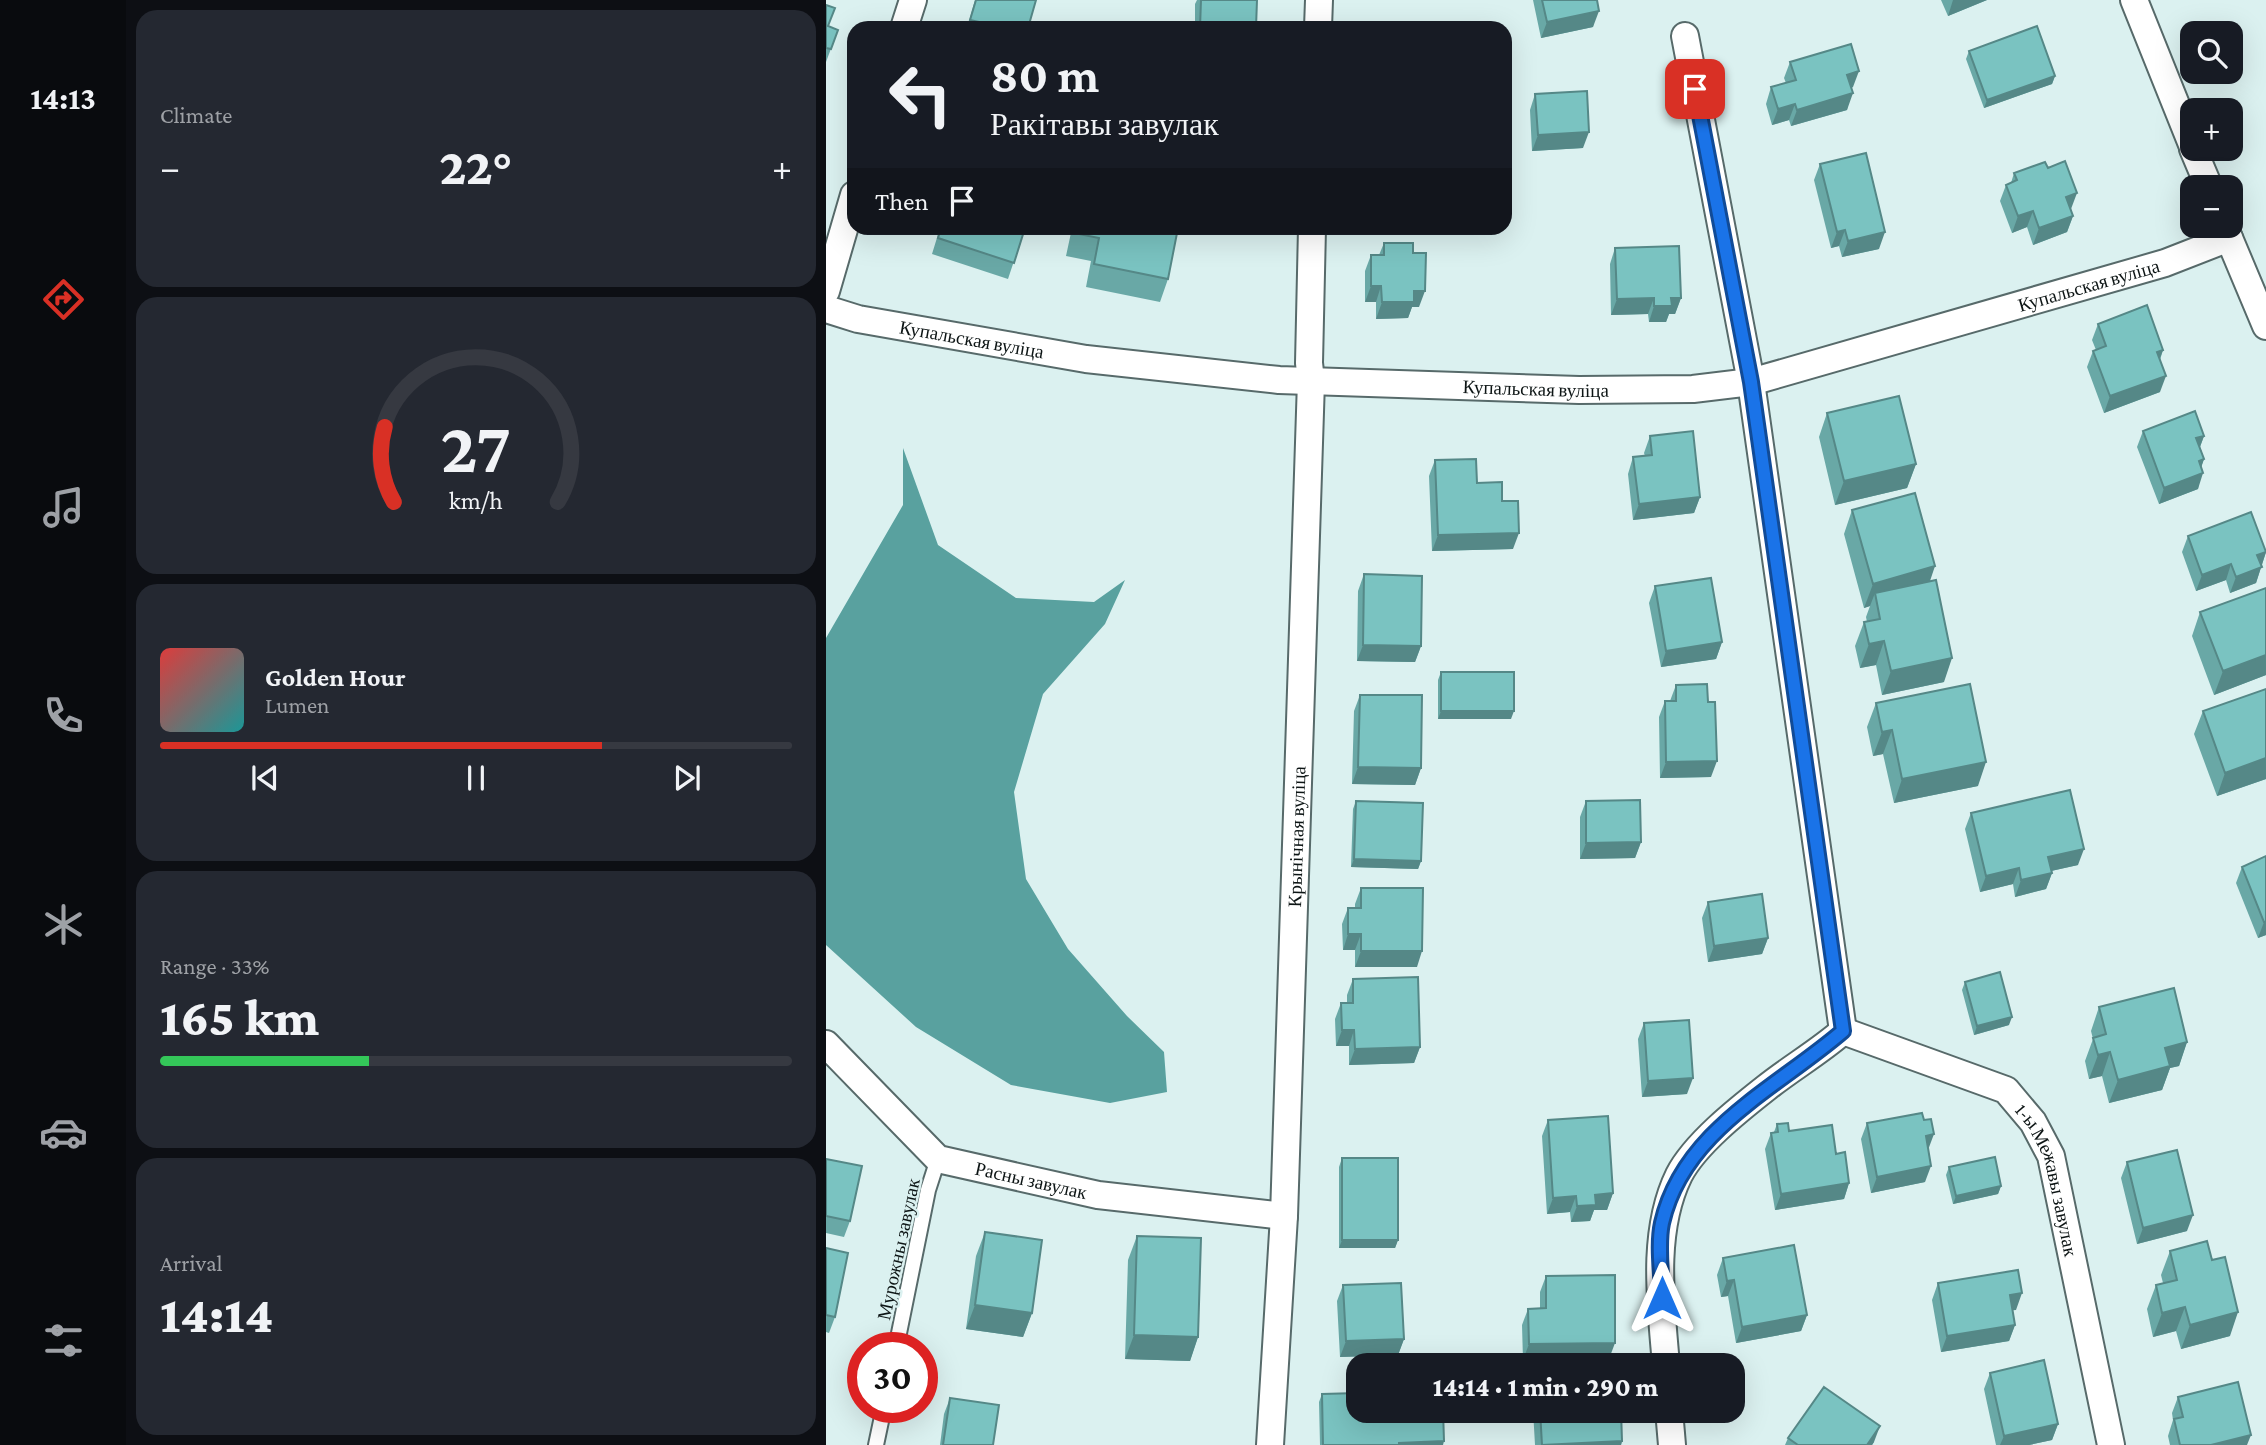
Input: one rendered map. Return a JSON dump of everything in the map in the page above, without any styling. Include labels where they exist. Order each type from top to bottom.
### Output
[{"type":"street","points":[[906,21],[913,0]]},
{"type":"street","points":[[1318,21],[1319,0]]},
{"type":"street","points":[[2134,0],[2180,115]]},
{"type":"street","points":[[1666,1353],[1662,1224],[1680,1174],[1714,1133],[1767,1087],[1818,1053],[1843,1031],[1751,382],[1685,36]]},
{"type":"street","points":[[826,291],[847,219]]},
{"type":"street","name":"Крынічная вуліца","points":[[1270,1445],[1284,1216],[1311,381],[1309,363],[1312,235]]},
{"type":"street","name":"Купальская вуліца","points":[[826,309],[858,319],[1086,359],[1311,381],[1578,390],[1693,389],[1751,382],[2165,263],[2215,238]]},
{"type":"street","points":[[2229,238],[2266,326]]},
{"type":"street","name":"1-ы Межавы завулак","points":[[1843,1031],[2006,1090],[2033,1122],[2050,1156],[2111,1445]]},
{"type":"street","points":[[826,1044],[938,1159]]},
{"type":"street","name":"Расны завулак","points":[[938,1159],[1098,1195],[1284,1216]]},
{"type":"street","points":[[1670,1423],[1672,1445]]},
{"type":"lane","name":"Мурожны завулак","points":[[899,1332],[928,1190],[938,1159]]},
{"type":"lane","points":[[876,1445],[881,1423]]},
{"type":"water","points":[[903,448],[938,545],[1016,598],[1094,602],[1125,580],[1105,624],[1043,694],[1014,792],[1026,879],[1068,949],[1127,1016],[1164,1052],[1167,1092],[1110,1103],[1011,1085],[916,1027],[826,945],[826,638],[903,505]]},
{"type":"building","points":[[976,0],[1036,0],[1030,21],[970,20]]},
{"type":"building","points":[[1201,0],[1257,0],[1256,21],[1200,21]]},
{"type":"building","points":[[1542,0],[1597,0],[1599,11],[1547,22]]},
{"type":"building","points":[[826,5],[835,8],[828,26],[838,30],[831,49],[826,48]]},
{"type":"building","points":[[2037,26],[2055,76],[1987,100],[1969,51]]},
{"type":"building","points":[[1851,44],[1859,71],[1847,75],[1853,93],[1797,110],[1795,104],[1778,109],[1771,87],[1796,80],[1790,62]]},
{"type":"building","points":[[1587,91],[1589,132],[1538,135],[1535,94]]},
{"type":"building","points":[[1866,153],[1885,232],[1848,241],[1845,230],[1837,232],[1820,164]]},
{"type":"building","points":[[2065,161],[2077,193],[2066,197],[2073,216],[2039,228],[2033,211],[2018,216],[2006,185],[2017,180],[2014,173],[2045,162],[2048,168]]},
{"type":"building","points":[[939,235],[1023,235],[1014,263],[938,238]]},
{"type":"building","points":[[1084,235],[1177,235],[1168,279],[1094,264],[1099,238]]},
{"type":"building","points":[[1384,243],[1413,243],[1413,253],[1426,253],[1425,291],[1414,291],[1414,302],[1382,302],[1381,286],[1371,286],[1371,255],[1384,255]]},
{"type":"building","points":[[1679,246],[1681,298],[1671,298],[1672,306],[1654,306],[1654,298],[1617,299],[1615,248]]},
{"type":"building","points":[[2147,305],[2163,350],[2157,352],[2166,376],[2110,396],[2093,351],[2106,346],[2098,324]]},
{"type":"building","points":[[1899,396],[1916,464],[1844,481],[1827,413]]},
{"type":"building","points":[[2195,411],[2204,436],[2196,438],[2204,459],[2199,461],[2203,473],[2164,488],[2143,431]]},
{"type":"building","points":[[1693,431],[1700,497],[1639,504],[1633,457],[1652,455],[1650,436]]},
{"type":"building","points":[[1476,459],[1477,483],[1502,482],[1502,501],[1518,501],[1519,533],[1438,535],[1435,460]]},
{"type":"building","points":[[1915,493],[1935,566],[1873,584],[1852,510]]},
{"type":"building","points":[[2251,512],[2266,552],[2257,555],[2262,567],[2236,577],[2231,564],[2202,575],[2188,536]]},
{"type":"building","points":[[1364,574],[1422,576],[1421,646],[1363,645]]},
{"type":"building","points":[[1711,578],[1722,642],[1666,651],[1655,586]]},
{"type":"building","points":[[1936,580],[1952,658],[1891,671],[1884,641],[1869,644],[1864,622],[1880,619],[1875,593]]},
{"type":"building","points":[[2266,588],[2266,655],[2223,671],[2200,612]]},
{"type":"building","points":[[1441,672],[1514,672],[1514,711],[1441,711]]},
{"type":"building","points":[[1707,684],[1708,702],[1715,702],[1717,761],[1666,762],[1665,701],[1676,701],[1676,685]]},
{"type":"building","points":[[1970,684],[1986,762],[1902,779],[1892,730],[1882,732],[1876,703]]},
{"type":"building","points":[[2266,689],[2266,758],[2225,773],[2203,711]]},
{"type":"building","points":[[1360,695],[1422,695],[1421,768],[1358,767]]},
{"type":"building","points":[[2070,790],[2084,849],[2048,857],[2052,873],[2021,880],[2019,868],[1986,876],[1971,813]]},
{"type":"building","points":[[1640,800],[1641,842],[1586,843],[1586,801]]},
{"type":"building","points":[[1356,801],[1423,803],[1421,861],[1354,859]]},
{"type":"building","points":[[2266,856],[2266,922],[2264,922],[2242,867]]},
{"type":"building","points":[[1361,888],[1423,888],[1422,951],[1361,951],[1361,934],[1348,934],[1348,908],[1361,908]]},
{"type":"building","points":[[1762,894],[1768,938],[1714,946],[1708,902]]},
{"type":"building","points":[[2000,972],[2012,1017],[1977,1026],[1965,982]]},
{"type":"building","points":[[1418,977],[1420,1047],[1355,1049],[1354,1030],[1342,1030],[1341,1003],[1353,1003],[1353,979]]},
{"type":"building","points":[[2174,988],[2187,1042],[2165,1048],[2170,1066],[2118,1080],[2110,1052],[2098,1055],[2093,1038],[2106,1034],[2099,1007]]},
{"type":"building","points":[[1689,1020],[1693,1078],[1648,1081],[1644,1023]]},
{"type":"building","points":[[1922,1113],[1924,1120],[1931,1119],[1934,1134],[1926,1136],[1931,1166],[1877,1177],[1867,1123]]},
{"type":"building","points":[[1608,1116],[1613,1193],[1595,1195],[1596,1205],[1577,1206],[1576,1196],[1553,1198],[1548,1120]]},
{"type":"building","points":[[1788,1123],[1789,1131],[1832,1125],[1836,1154],[1845,1152],[1849,1183],[1781,1194],[1771,1133],[1778,1132],[1777,1124]]},
{"type":"building","points":[[2177,1150],[2193,1215],[2143,1228],[2127,1162]]},
{"type":"building","points":[[1995,1157],[2001,1186],[1956,1196],[1949,1167]]},
{"type":"building","points":[[1342,1158],[1398,1158],[1398,1240],[1342,1240]]},
{"type":"building","points":[[826,1159],[862,1166],[850,1221],[826,1216]]},
{"type":"building","points":[[985,1232],[1042,1240],[1032,1313],[975,1305]]},
{"type":"building","points":[[1137,1236],[1201,1238],[1198,1337],[1134,1335]]},
{"type":"building","points":[[2207,1241],[2212,1260],[2225,1257],[2238,1312],[2190,1325],[2185,1307],[2162,1313],[2156,1285],[2177,1280],[2170,1251]]},
{"type":"building","points":[[1794,1245],[1807,1315],[1742,1327],[1734,1280],[1727,1281],[1723,1258]]},
{"type":"building","points":[[826,1248],[848,1253],[835,1317],[826,1315]]},
{"type":"building","points":[[2018,1270],[2022,1293],[2010,1295],[2015,1325],[1947,1336],[1938,1283]]},
{"type":"building","points":[[1615,1275],[1615,1343],[1529,1344],[1528,1309],[1546,1308],[1546,1276]]},
{"type":"building","points":[[1401,1283],[1404,1339],[1346,1341],[1343,1285]]},
{"type":"building","points":[[2044,1360],[2058,1424],[2004,1436],[1990,1373]]},
{"type":"building","points":[[2238,1382],[2251,1435],[2211,1445],[2180,1445],[2174,1419],[2183,1417],[2178,1397]]},
{"type":"building","points":[[1824,1387],[1880,1426],[1867,1445],[1798,1445],[1788,1438]]},
{"type":"building","points":[[1346,1393],[1346,1423],[1443,1423],[1444,1441],[1399,1445],[1323,1445],[1322,1394]]},
{"type":"building","points":[[950,1398],[999,1405],[993,1445],[943,1445]]},
{"type":"building","points":[[1541,1423],[1621,1423],[1622,1441],[1542,1445]]},
{"type":"route","points":[[1662,1298],[1662,1224],[1680,1174],[1714,1133],[1767,1087],[1818,1053],[1843,1031],[1751,382],[1695,89]]}]
